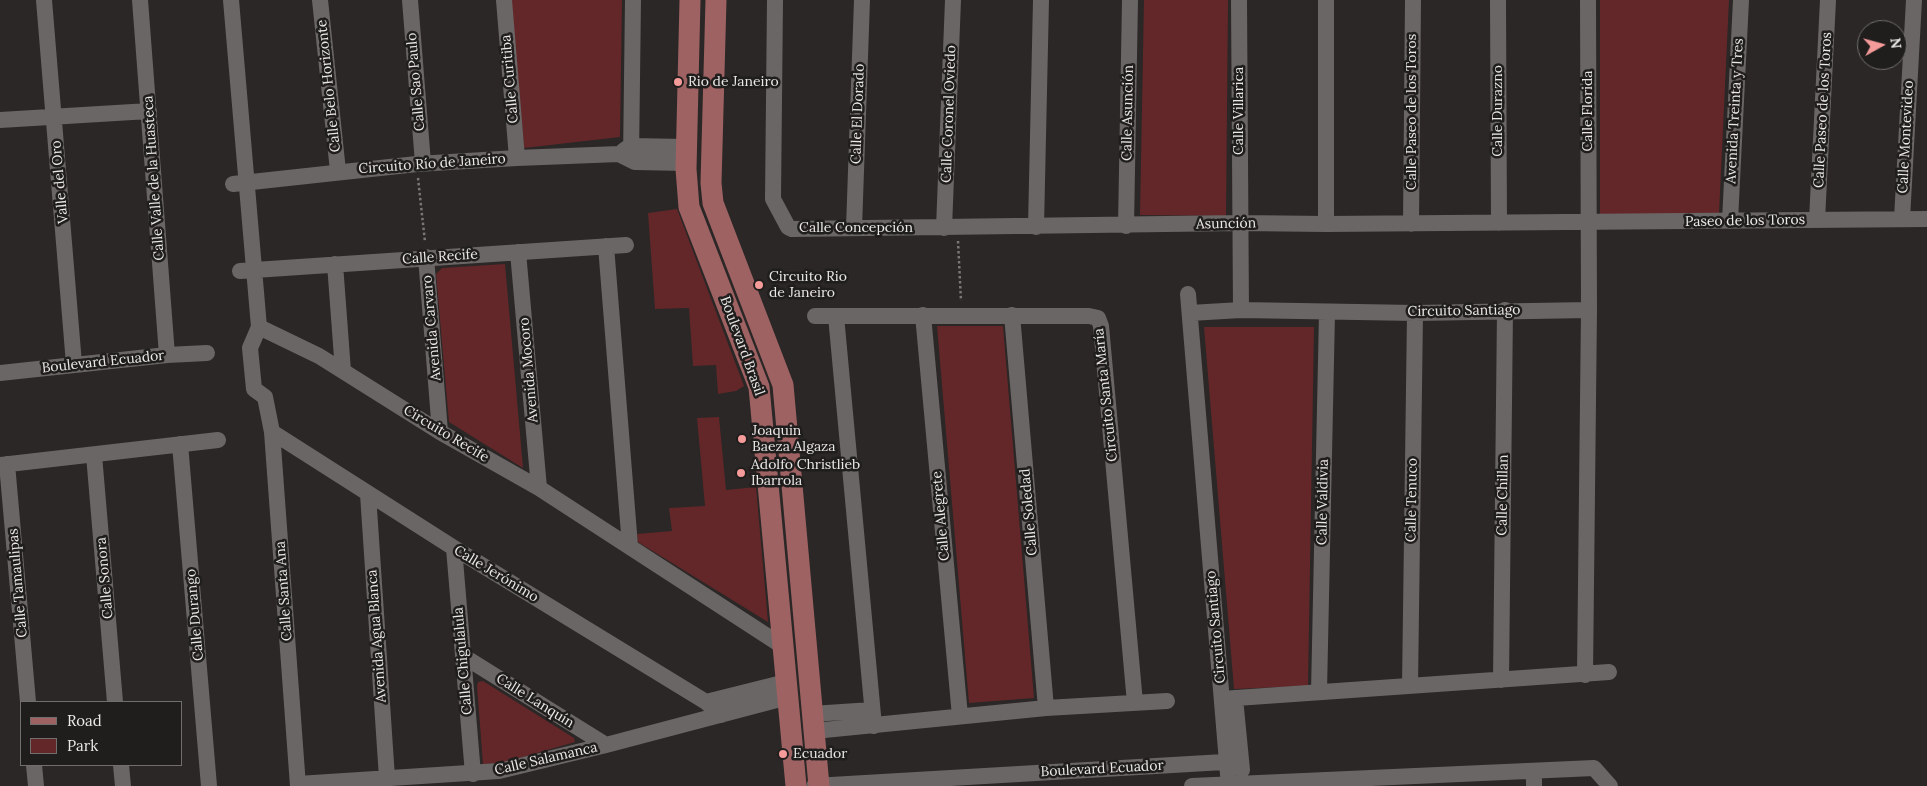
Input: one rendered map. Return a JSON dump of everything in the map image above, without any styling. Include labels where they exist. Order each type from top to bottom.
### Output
[{"type":"main road","name":"Boulevard Brasil","points":[[690,0],[686,155],[690,207],[759,387],[796,786]]},
{"type":"main road","name":"Boulevard Brasil","points":[[716,0],[711,183],[713,203],[783,385],[817,786]]},
{"type":"street","name":"Valle del Oro","points":[[44,0],[74,364]]},
{"type":"street","name":"Calle Valle de la Huasteca","points":[[140,0],[167,355]]},
{"type":"street","points":[[231,0],[240,183],[247,271],[260,327]]},
{"type":"street","name":"Calle Belo Horizonte","points":[[320,0],[338,171]]},
{"type":"street","name":"Calle Sao Paulo","points":[[410,0],[420,163]]},
{"type":"street","name":"Calle Curitiba","points":[[504,0],[517,158]]},
{"type":"street","points":[[627,153],[633,0]]},
{"type":"street","name":"Calle Concepción","points":[[775,0],[773,199],[788,227],[792,229],[1126,226]]},
{"type":"street","name":"Calle El Dorado","points":[[854,228],[862,0]]},
{"type":"street","name":"Calle Coronel Oviedo","points":[[951,228],[952,0]]},
{"type":"street","points":[[1036,227],[1041,0]]},
{"type":"street","name":"Calle Asunción","points":[[1126,226],[1130,0]]},
{"type":"street","name":"Calle Villarica","points":[[1239,0],[1241,310]]},
{"type":"street","points":[[1326,0],[1326,224],[1588,222],[1589,310],[1585,675]]},
{"type":"street","name":"Calle Paseo de los Toros","points":[[1411,224],[1413,0]]},
{"type":"street","name":"Calle Durazno","points":[[1498,0],[1499,223]]},
{"type":"street","name":"Calle Florida","points":[[1588,0],[1588,222]]},
{"type":"street","name":"Avenida Treinta y Tres","points":[[1730,221],[1741,0]]},
{"type":"street","name":"Calle Paseo de los Toros","points":[[1817,220],[1828,0]]},
{"type":"street","name":"Calle Montevideo","points":[[1902,220],[1914,0]]},
{"type":"street","points":[[0,120],[149,111]]},
{"type":"street","name":"Circuito Río de Janeiro","points":[[240,183],[420,163],[627,153],[686,155]]},
{"type":"street","points":[[1902,220],[1927,219]]},
{"type":"street","name":"Paseo de los Toros","points":[[1588,222],[1902,220]]},
{"type":"street","name":"Asunción","points":[[1126,226],[1240,223],[1326,224]]},
{"type":"street","name":"Calle Recife","points":[[247,271],[426,257],[626,245]]},
{"type":"street","points":[[606,246],[630,546]]},
{"type":"street","name":"Avenida Mocoro","points":[[518,252],[539,488]]},
{"type":"street","name":"Avenida Carvaro","points":[[426,257],[440,432]]},
{"type":"street","points":[[335,264],[344,371]]},
{"type":"street","name":"Circuito Santiago","points":[[1188,294],[1229,698],[1609,672]]},
{"type":"street","name":"Circuito Santiago","points":[[1190,313],[1241,310],[1327,313],[1414,313],[1589,310]]},
{"type":"street","name":"Calle Chillan","points":[[1501,680],[1506,310]]},
{"type":"street","name":"Calle Valdivia","points":[[1319,692],[1327,313]]},
{"type":"street","name":"Calle Tenuco","points":[[1410,686],[1414,313]]},
{"type":"street","name":"Calle Alegrete","points":[[923,315],[960,716]]},
{"type":"street","name":"Circuito Santa María","points":[[815,316],[1012,315],[1089,316],[1098,318],[1101,326],[1134,703]]},
{"type":"street","name":"Calle Soledad","points":[[1012,315],[1046,708]]},
{"type":"street","points":[[836,316],[873,718]]},
{"type":"street","name":"Circuito Recife","points":[[260,327],[319,356],[440,432],[539,488],[784,647]]},
{"type":"street","name":"Calle Santa Ana","points":[[260,327],[250,348],[254,389],[265,397],[272,432],[298,785]]},
{"type":"street","name":"Boulevard Ecuador","points":[[0,373],[167,355],[207,353]]},
{"type":"street","name":"Calle Jerónimo","points":[[272,432],[454,548],[706,702],[721,715]]},
{"type":"street","points":[[4,465],[218,440]]},
{"type":"street","name":"Calle Durango","points":[[180,444],[209,786]]},
{"type":"street","name":"Calle Sonora","points":[[94,454],[116,701]]},
{"type":"street","name":"Calle Tamaulipas","points":[[4,465],[28,701]]},
{"type":"street","name":"Avenida Agua Blanca","points":[[368,494],[387,778]]},
{"type":"street","name":"Calle Chigulalula","points":[[454,548],[473,774]]},
{"type":"street","name":"Calle Lanquín","points":[[463,656],[606,745]]},
{"type":"street","points":[[706,702],[787,689]]},
{"type":"street","name":"Calle Salamanca","points":[[298,785],[499,771],[721,715],[787,689]]},
{"type":"street","points":[[1229,698],[1234,785]]},
{"type":"street","points":[[813,722],[873,718],[960,716],[1046,708],[1167,701]]},
{"type":"street","name":"Boulevard Ecuador","points":[[817,786],[1234,762]]},
{"type":"street","points":[[34,766],[36,786]]},
{"type":"street","points":[[121,766],[123,786]]},
{"type":"street","points":[[1192,786],[1534,778],[1594,768],[1610,786]]},
{"type":"path","name":"Avenida Carvaro","points":[[420,163],[426,257]]},
{"type":"path","points":[[951,228],[961,315]]},
{"type":"green space","points":[[511,0],[622,0],[620,137],[524,148]]},
{"type":"green space","points":[[1144,0],[1228,0],[1226,216],[1140,215]]},
{"type":"green space","points":[[1600,0],[1729,0],[1719,214],[1600,214]]},
{"type":"green space","points":[[677,209],[744,386],[736,391],[718,394],[716,365],[693,366],[689,308],[655,309],[648,213]]},
{"type":"green space","points":[[505,264],[523,468],[449,422],[436,274],[442,268]]},
{"type":"green space","points":[[937,326],[1003,326],[1034,698],[969,703]]},
{"type":"green space","points":[[1204,327],[1314,327],[1308,686],[1234,689]]},
{"type":"green space","points":[[719,417],[726,490],[756,487],[768,622],[638,542],[637,534],[672,531],[669,508],[705,506],[697,418]]},
{"type":"green space","points":[[483,681],[574,738],[575,742],[502,763],[483,764],[477,686],[478,682]]},
{"type":"place","name":"Rio de Janeiro","points":[[678,82]]},
{"type":"place","name":"Circuito Rio de Janeiro","points":[[759,285]]},
{"type":"place","name":"Joaquin Baeza Algaza","points":[[742,439]]},
{"type":"place","name":"Adolfo Christlieb Ibarrola","points":[[741,473]]},
{"type":"place","name":"Ecuador","points":[[783,754]]}]
